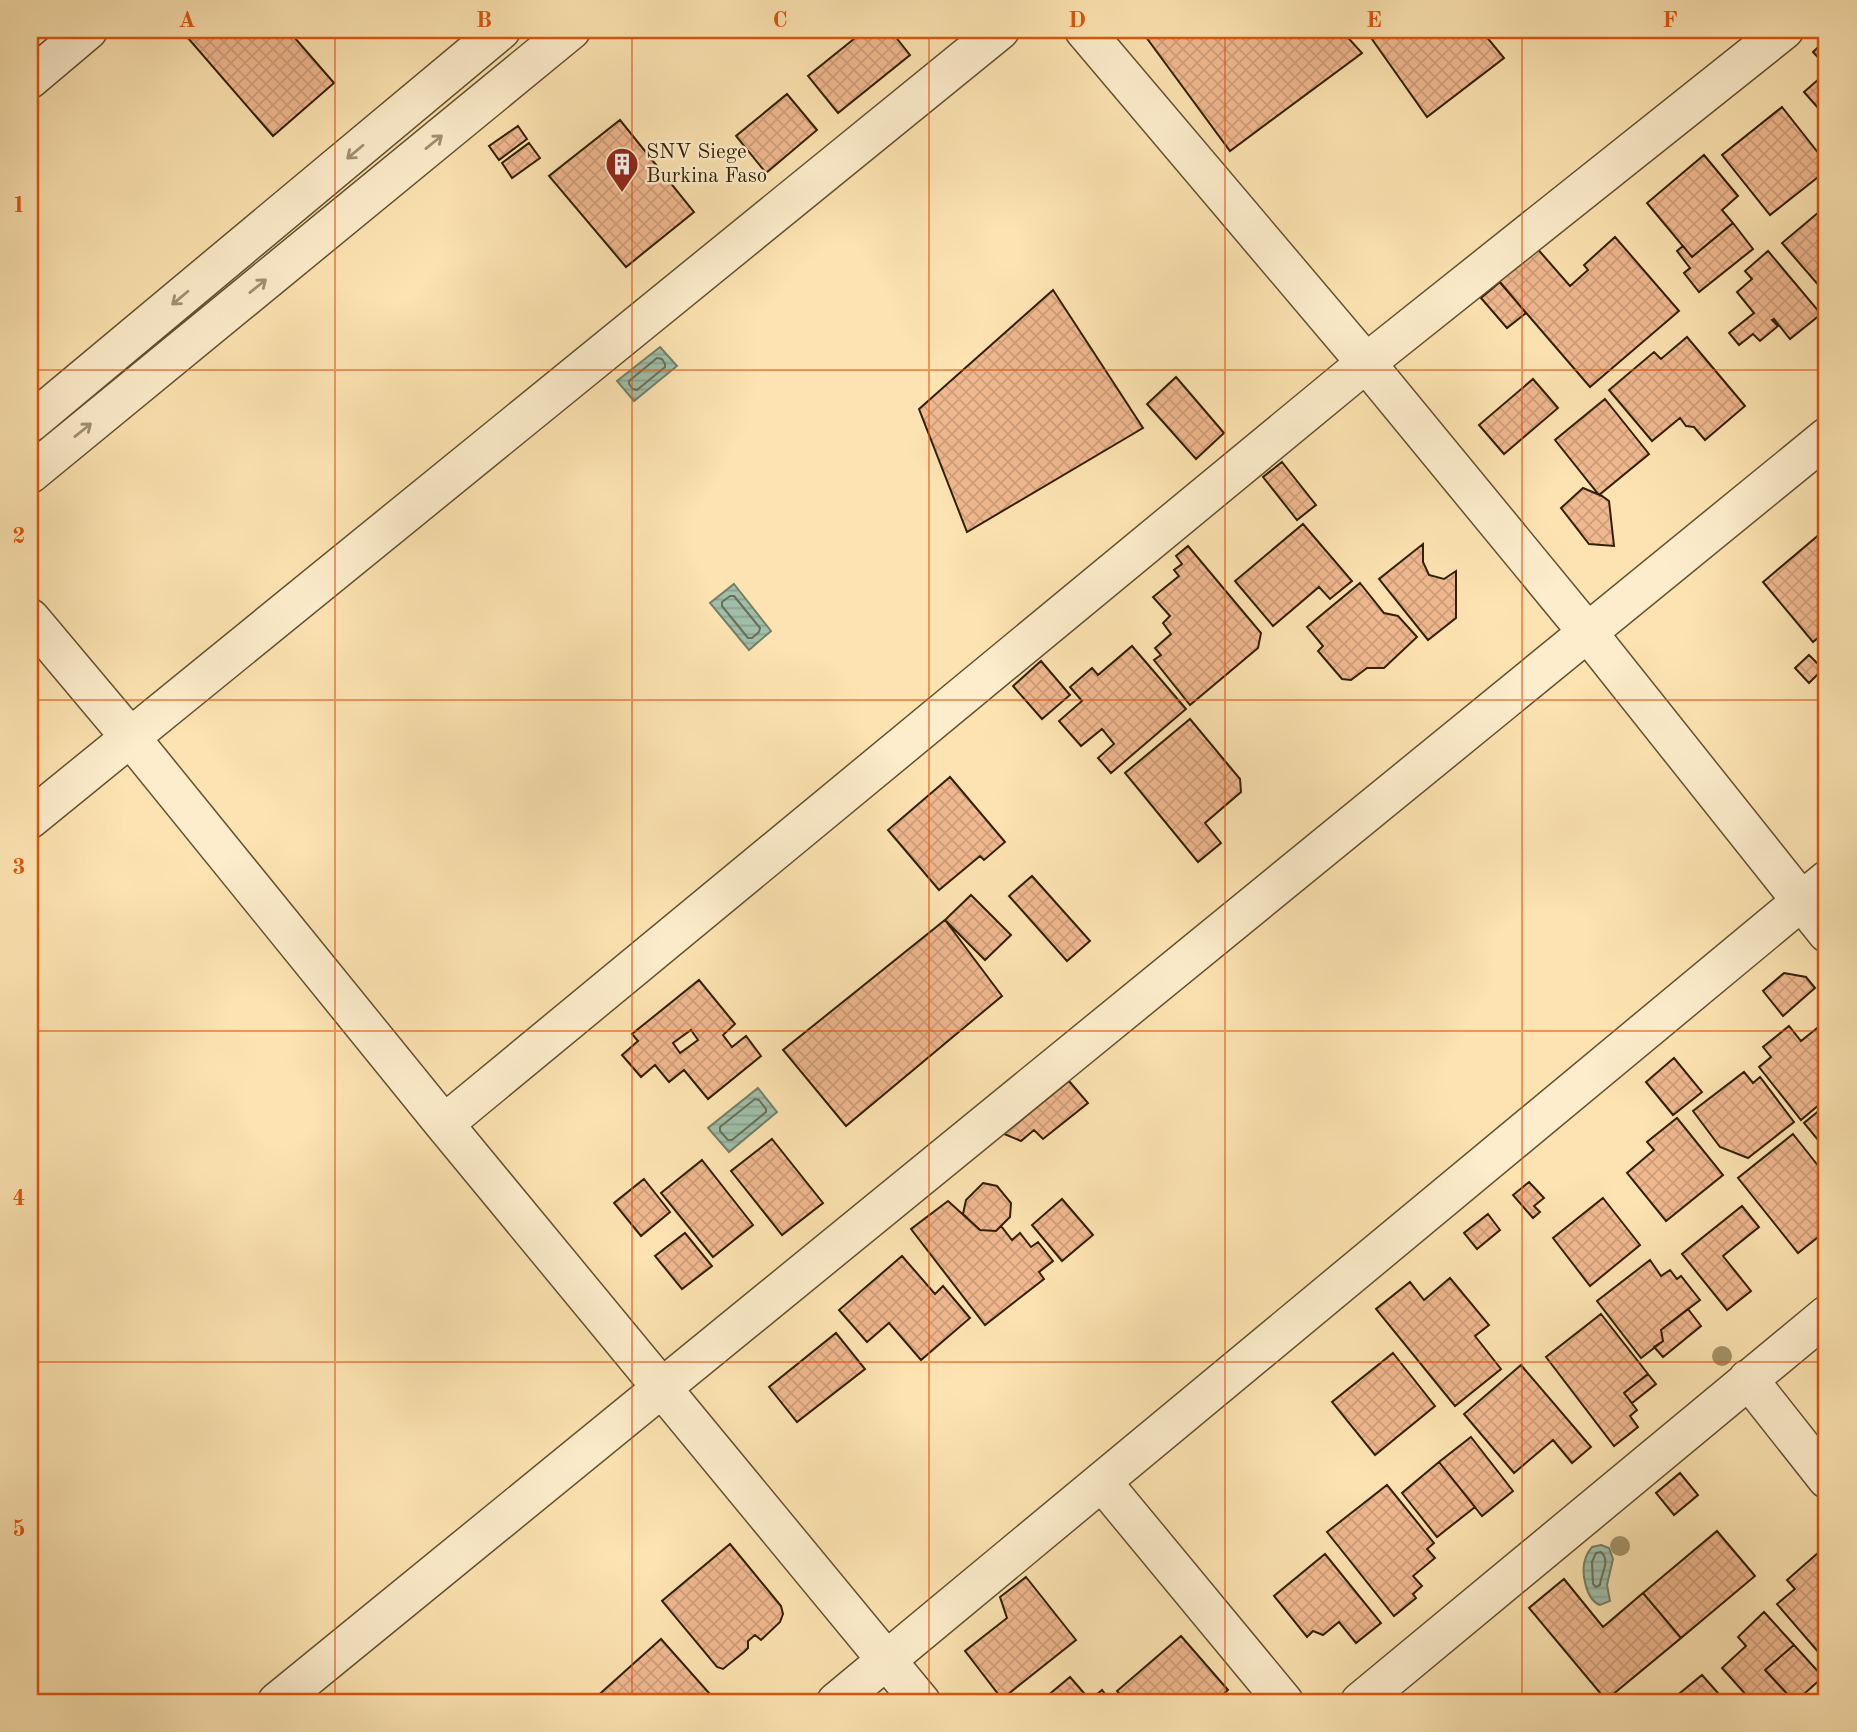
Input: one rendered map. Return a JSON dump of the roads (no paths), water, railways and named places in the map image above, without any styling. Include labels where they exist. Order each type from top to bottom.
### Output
[{"type":"street","points":[[30,79],[88,30]]},
{"type":"street","points":[[30,423],[501,30]]},
{"type":"street","points":[[30,474],[571,30]]},
{"type":"street","points":[[30,819],[1000,30]]},
{"type":"street","points":[[1084,30],[1366,363],[1588,633],[1814,891],[1827,933]]},
{"type":"street","points":[[444,1124],[1366,363],[1784,30]]},
{"type":"street","points":[[277,1702],[1827,437]]},
{"type":"street","points":[[30,618],[921,1702]]},
{"type":"street","points":[[836,1702],[1814,891]]},
{"type":"street","points":[[1360,1702],[1827,1315]]},
{"type":"street","points":[[1748,1379],[1827,1479]]},
{"type":"street","points":[[1102,1482],[1284,1702]]},
{"type":"water","points":[[660,347],[677,366],[634,401],[617,381]]},
{"type":"water","points":[[734,584],[771,631],[749,650],[710,603]]},
{"type":"water","points":[[758,1088],[777,1112],[729,1152],[708,1128]]},
{"type":"water","points":[[1601,1545],[1609,1548],[1613,1559],[1607,1585],[1610,1601],[1600,1605],[1588,1591],[1584,1563],[1592,1547]]},
{"type":"place","name":"SNV Siege Burkina Faso","points":[[622,194]]}]
